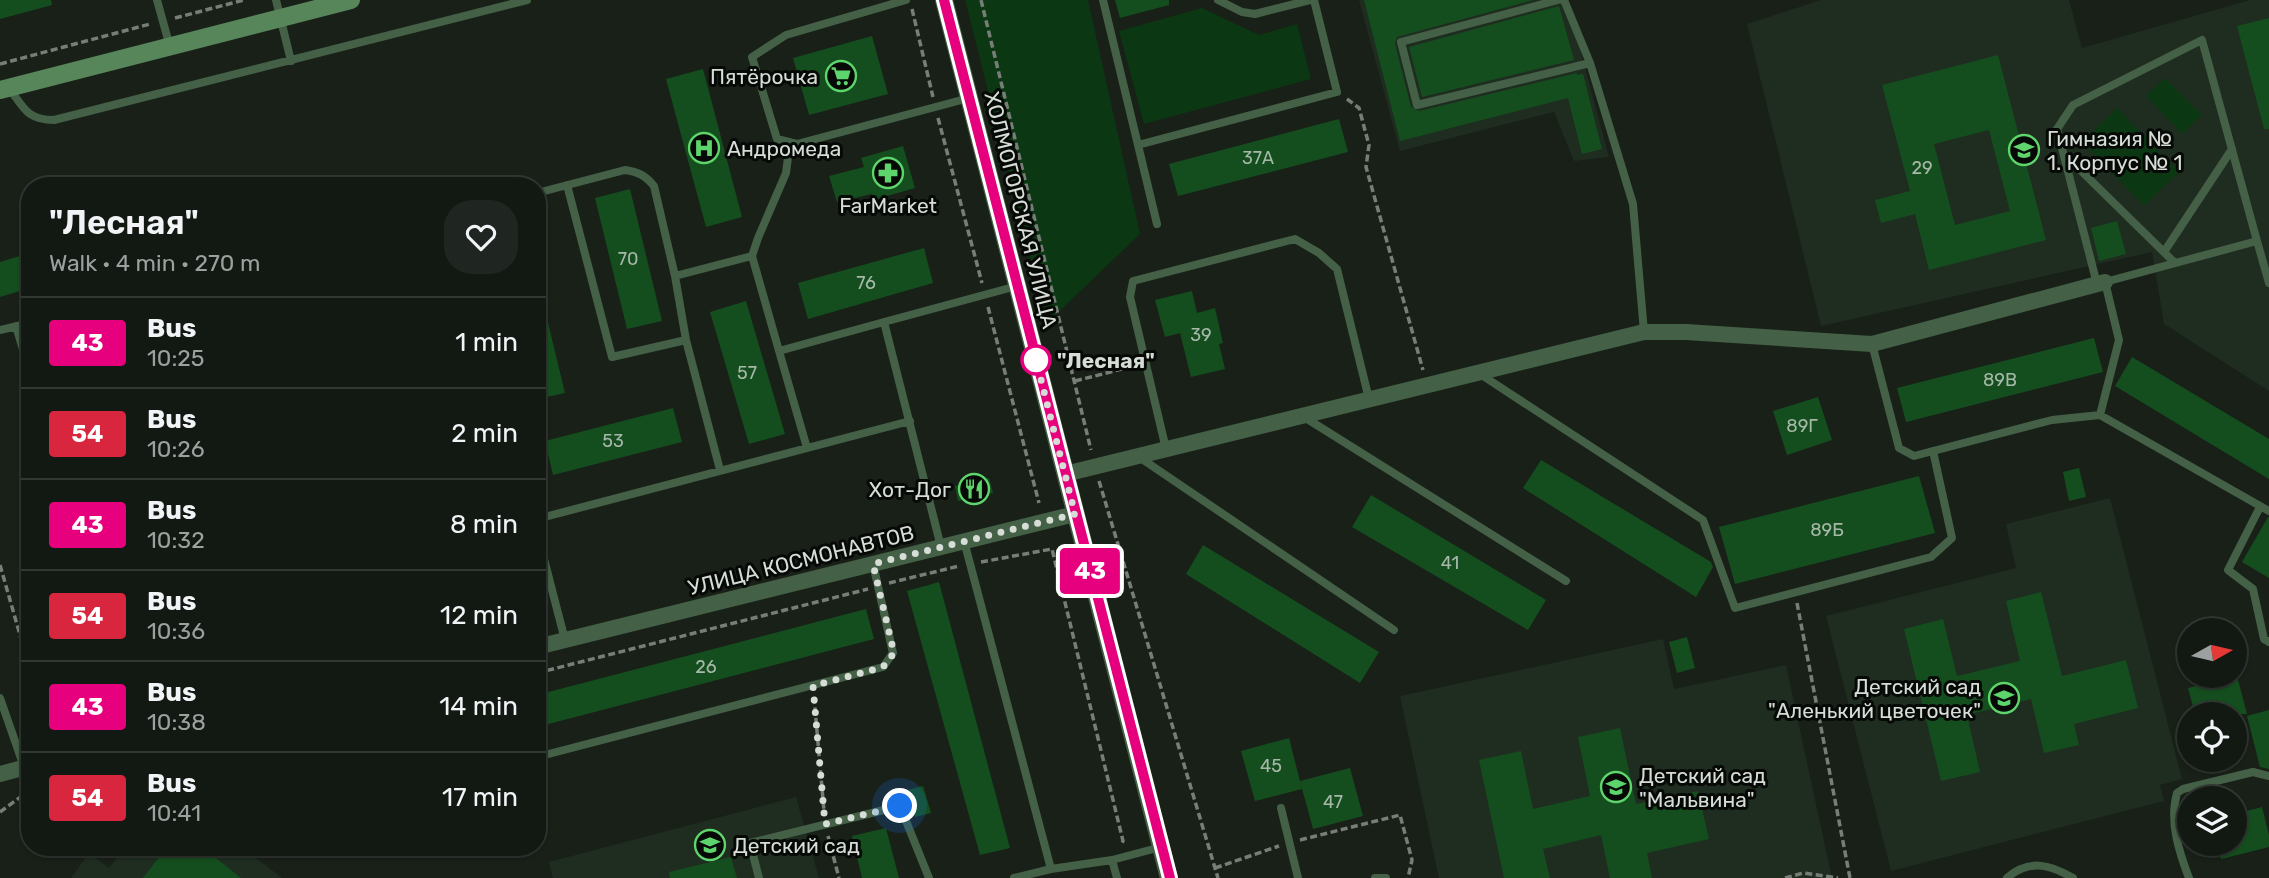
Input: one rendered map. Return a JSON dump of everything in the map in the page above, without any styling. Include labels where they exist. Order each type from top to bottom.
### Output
[{"type":"main road","points":[[4,89],[351,0]]},
{"type":"street","name":"ХОЛМОГОРСКАЯ УЛИЦА","points":[[944,0],[1170,878]]},
{"type":"street","points":[[1065,474],[1644,332],[1686,332],[1872,344],[2101,283]]},
{"type":"street","name":"УЛИЦА КОСМОНАВТОВ","points":[[546,645],[1075,514]]},
{"type":"street","points":[[0,774],[21,769]]},
{"type":"lane","points":[[157,0],[170,47]]},
{"type":"lane","points":[[276,0],[291,61]]},
{"type":"lane","points":[[4,89],[28,114],[39,120],[54,120],[527,0]]},
{"type":"lane","points":[[908,0],[786,35],[752,57],[777,139],[797,144],[969,98]]},
{"type":"lane","points":[[1103,0],[1157,224]]},
{"type":"lane","points":[[1138,145],[1337,92],[1312,0],[1255,14],[1242,12],[1218,0]]},
{"type":"lane","points":[[1559,0],[1401,42],[1417,105],[1590,63]]},
{"type":"lane","points":[[1564,0],[1590,63],[1633,204],[1644,332]]},
{"type":"lane","points":[[2100,415],[2119,340],[2057,129],[2073,105],[2203,40],[2269,284]]},
{"type":"lane","points":[[790,142],[786,173],[752,256],[807,448]]},
{"type":"lane","points":[[2164,253],[2232,149]]},
{"type":"lane","points":[[2063,153],[2175,263]]},
{"type":"lane","points":[[546,191],[625,170],[647,177],[654,186],[675,275],[685,340],[720,470]]},
{"type":"lane","points":[[567,185],[612,357],[685,340]]},
{"type":"lane","points":[[1166,449],[1130,297],[1133,281],[1296,239],[1319,253],[1337,269],[1369,399]]},
{"type":"lane","points":[[2101,283],[2257,241]]},
{"type":"lane","points":[[675,275],[752,256]]},
{"type":"lane","points":[[779,351],[1017,286]]},
{"type":"lane","points":[[884,322],[941,547]]},
{"type":"lane","points":[[0,330],[21,325]]},
{"type":"lane","points":[[16,326],[21,343]]},
{"type":"lane","points":[[1872,344],[1899,448],[1914,456],[2052,420],[2100,415],[2269,511]]},
{"type":"lane","points":[[1478,373],[1703,520],[1735,608],[1931,557],[1952,538],[1933,451]]},
{"type":"lane","points":[[1302,416],[1566,581]]},
{"type":"lane","points":[[546,517],[910,421]]},
{"type":"lane","points":[[1137,456],[1394,630]]},
{"type":"lane","points":[[2260,507],[2228,570],[2253,589],[2264,639],[2269,642]]},
{"type":"lane","points":[[964,541],[1051,869]]},
{"type":"lane","points":[[546,755],[883,667],[894,653],[873,564]]},
{"type":"lane","points":[[546,567],[565,640]]},
{"type":"lane","points":[[0,698],[21,752]]},
{"type":"lane","points":[[2189,878],[2179,850],[2175,827],[2173,806],[2177,793],[2183,789],[2252,772],[2269,776]]},
{"type":"lane","points":[[759,878],[750,843],[900,806],[929,878]]},
{"type":"lane","points":[[1281,808],[1298,878]]},
{"type":"lane","points":[[1014,878],[1051,869],[1112,860],[1161,847]]},
{"type":"lane","points":[[1112,860],[1117,878]]},
{"type":"lane","points":[[2007,878],[2016,870],[2036,864],[2056,868],[2073,878]]},
{"type":"lane","points":[[1375,878],[1386,878]]},
{"type":"path","points":[[0,64],[244,0]]},
{"type":"path","points":[[908,0],[1039,503]]},
{"type":"path","points":[[981,0],[1095,466],[1218,878]]},
{"type":"path","points":[[1337,92],[1359,108],[1369,145],[1366,167],[1427,385]]},
{"type":"path","points":[[1075,381],[1145,363]]},
{"type":"path","points":[[546,671],[971,563],[1052,550],[1123,841],[1112,860]]},
{"type":"path","points":[[0,565],[21,638]]},
{"type":"path","points":[[1795,591],[1850,878]]},
{"type":"path","points":[[813,686],[825,824],[839,878]]},
{"type":"path","points":[[0,812],[21,797]]},
{"type":"path","points":[[1215,868],[1289,842],[1400,815],[1412,860],[1408,878]]},
{"type":"path","points":[[1785,878],[1803,873],[1838,878]]},
{"type":"shaded area","points":[[1359,0],[1567,0],[1609,157],[1574,161],[1554,112],[1400,151]]},
{"type":"shaded area","name":"Гимназия № 1. Корпус № 1","points":[[1821,0],[2069,0],[2082,48],[2250,0],[2269,0],[2269,391],[2164,324],[2152,252],[1821,326],[1747,24]]},
{"type":"shaded area","name":"Детский сад \"Аленький цветочек\"","points":[[2110,498],[2177,759],[2177,772],[2180,772],[2182,779],[2160,785],[2164,801],[1891,871],[1826,616],[2016,568],[2006,524]]},
{"type":"shaded area","name":"Детский сад \"Мальвина\"","points":[[1663,639],[1674,689],[1786,665],[1832,878],[1439,878],[1400,696]]},
{"type":"shaded area","name":"Детский сад","points":[[796,797],[819,878],[553,878],[549,862]]},
{"type":"shaded area","points":[[87,856],[93,856],[109,868],[118,856],[254,856],[282,878],[71,878]]},
{"type":"green space","points":[[965,0],[1088,0],[1140,234],[1047,323]]},
{"type":"green space","points":[[1202,8],[1259,35],[1297,24],[1311,79],[1144,124],[1119,31]]},
{"type":"green space","points":[[2165,78],[2202,115],[2182,134],[2146,96]]},
{"type":"green space","points":[[2117,108],[2179,172],[2144,206],[2082,142]]},
{"type":"building","points":[[0,0],[51,0],[52,5],[0,19]]},
{"type":"building","points":[[1115,0],[1169,0],[1169,5],[1120,18]]},
{"type":"building","points":[[1364,0],[1533,0],[1397,37],[1395,44],[1411,107],[1419,111],[1577,73],[1583,74],[1602,149],[1582,154],[1568,98],[1400,141]]},
{"type":"building","points":[[1559,6],[1574,60],[1422,97],[1409,47]]},
{"type":"building","points":[[2269,18],[2269,129],[2264,129],[2237,26]]},
{"type":"building","name":"Пятёрочка","points":[[872,36],[888,94],[809,115],[793,58]]},
{"type":"building","points":[[1998,55],[2046,240],[1929,270],[1915,214],[1881,223],[1875,200],[1910,191],[1882,85]],"holes":[[[1989,130],[2010,211],[1955,225],[1934,144]]]},
{"type":"building","name":"Андромеда","points":[[703,69],[742,217],[706,227],[666,79]]},
{"type":"building","points":[[1339,119],[1348,152],[1178,196],[1169,164]]},
{"type":"building","name":"FarMarket","points":[[903,146],[915,188],[873,200],[872,194],[837,202],[829,176],[864,167],[861,158]]},
{"type":"building","points":[[630,189],[662,321],[627,329],[595,198]]},
{"type":"building","points":[[2117,221],[2126,254],[2099,261],[2091,228]]},
{"type":"building","points":[[924,248],[933,283],[808,319],[798,283]]},
{"type":"building","points":[[21,256],[21,291],[0,297],[0,262]]},
{"type":"building","name":"\"Лесная\"","points":[[1192,291],[1197,313],[1215,308],[1223,343],[1219,344],[1225,369],[1191,377],[1180,333],[1165,337],[1155,300]]},
{"type":"building","points":[[746,301],[785,434],[749,444],[710,312]]},
{"type":"building","points":[[546,314],[565,393],[546,397]]},
{"type":"building","points":[[2094,338],[2103,372],[1906,422],[1897,388]]},
{"type":"building","points":[[2132,357],[2269,439],[2269,479],[2115,386]]},
{"type":"building","points":[[1818,397],[1832,440],[1787,455],[1773,411]]},
{"type":"building","points":[[673,408],[682,442],[553,475],[546,441]]},
{"type":"building","points":[[1541,460],[1711,562],[1713,567],[1696,597],[1523,488]]},
{"type":"building","points":[[2079,468],[2086,497],[2069,501],[2063,472]]},
{"type":"building","points":[[1919,476],[1935,533],[1735,584],[1719,527]]},
{"type":"building","name":"Хот-Дог","points":[[989,478],[993,493],[958,501],[955,486]]},
{"type":"building","points":[[1371,495],[1546,600],[1528,630],[1352,527]]},
{"type":"building","points":[[2269,517],[2269,578],[2242,562]]},
{"type":"building","points":[[1203,545],[1379,652],[1360,683],[1186,574]]},
{"type":"building","points":[[939,582],[1010,848],[980,855],[907,591]]},
{"type":"building","points":[[2041,592],[2062,676],[2126,660],[2138,708],[2074,724],[2079,745],[2044,753],[2031,699],[1967,715],[1980,772],[1941,781],[1904,629],[1943,619],[1957,676],[2020,661],[2006,601]]},
{"type":"building","points":[[866,609],[874,639],[546,725],[546,693]]},
{"type":"building","points":[[1687,637],[1695,668],[1677,673],[1669,642]]},
{"type":"building","points":[[2188,688],[2240,688],[2244,702],[2192,702]]},
{"type":"building","points":[[2269,710],[2269,769],[2260,767],[2247,716]]},
{"type":"building","points":[[1620,728],[1636,804],[1698,791],[1709,839],[1647,853],[1652,878],[1610,878],[1601,835],[1543,849],[1550,878],[1504,878],[1479,760],[1521,751],[1533,809],[1590,796],[1578,737]]},
{"type":"building","points":[[1289,738],[1302,789],[1255,801],[1241,751]]},
{"type":"building","points":[[1350,768],[1363,816],[1313,829],[1300,781]]},
{"type":"building","points":[[923,786],[931,813],[915,817],[907,790]]},
{"type":"building","points":[[2262,807],[2269,847],[2247,852],[2247,811]]},
{"type":"building","points":[[886,828],[899,878],[862,878],[852,836]]},
{"type":"building","points":[[160,856],[213,856],[241,878],[143,878]]},
{"type":"building","points":[[731,857],[737,878],[670,878],[669,872]]},
{"type":"bus line","name":"43","points":[[944,0],[1170,878]]},
{"type":"place","name":"Пятёрочка","points":[[841,76]]},
{"type":"place","name":"Андромеда","points":[[704,148]]},
{"type":"place","name":"Гимназия № 1. Корпус № 1","points":[[2024,150]]},
{"type":"place","name":"FarMarket","points":[[888,173]]},
{"type":"place","name":"\"Лесная\"","points":[[1036,360]]},
{"type":"place","name":"Хот-Дог","points":[[974,489]]},
{"type":"place","name":"Детский сад \"Аленький цветочек\"","points":[[2004,698]]},
{"type":"place","name":"Детский сад \"Мальвина\"","points":[[1616,787]]},
{"type":"place","name":"Детский сад","points":[[710,845]]},
{"type":"route","points":[[900,806],[825,824],[813,686],[883,667],[894,653],[873,564],[1075,514],[1036,360]]}]
